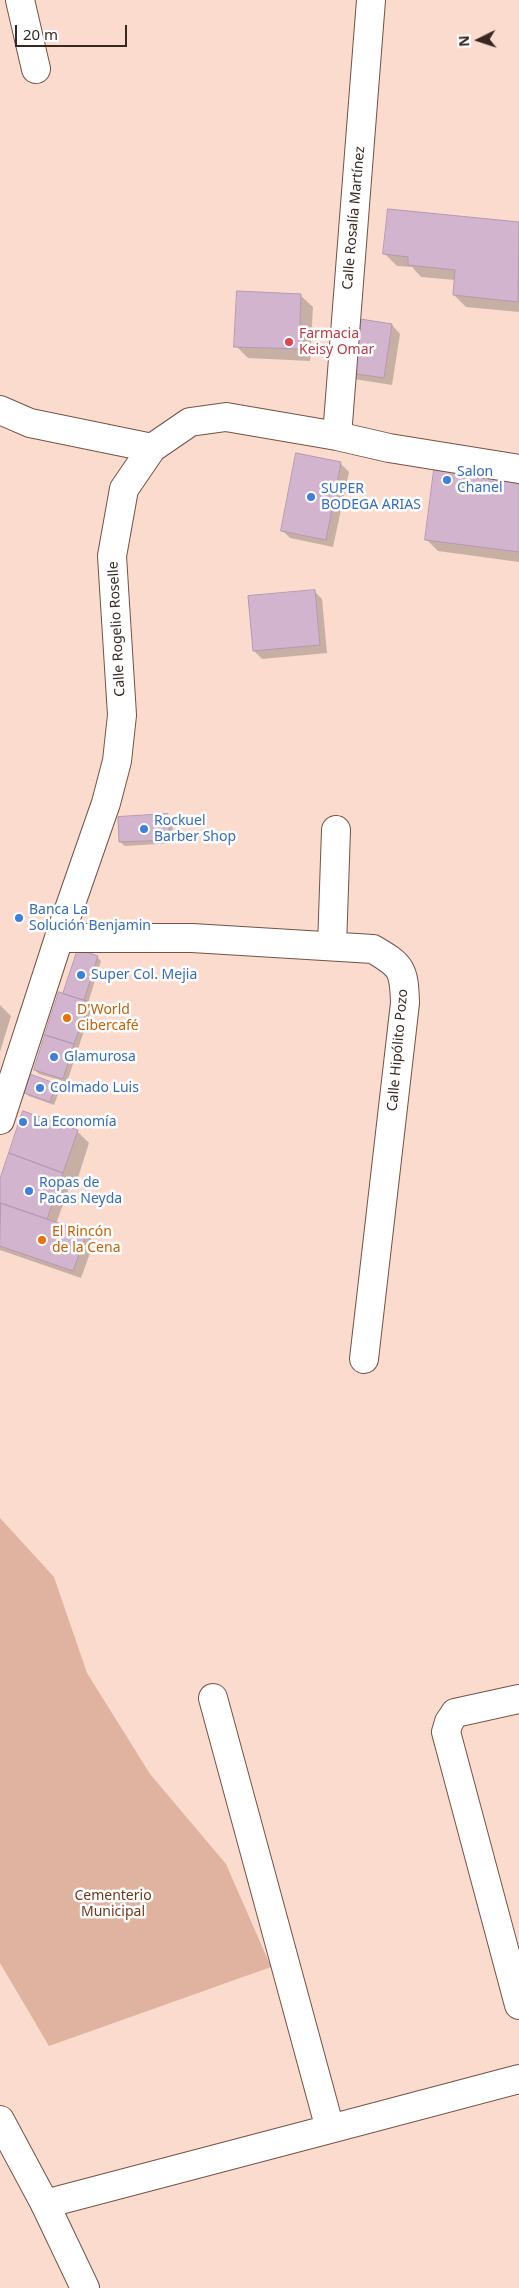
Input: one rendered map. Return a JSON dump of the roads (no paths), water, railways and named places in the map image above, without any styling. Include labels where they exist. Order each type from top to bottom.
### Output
[{"type":"street","points":[[20,0],[36,69]]},
{"type":"street","name":"Calle Rosalía Martínez","points":[[337,436],[371,0]]},
{"type":"street","points":[[0,410],[30,423],[152,448]]},
{"type":"street","name":"Calle Rogelio Roselle","points":[[0,1120],[59,938],[106,803],[117,761],[122,715],[112,556],[124,489],[152,448],[190,422],[226,417],[337,436],[389,448],[519,469]]},
{"type":"street","points":[[332,946],[336,830]]},
{"type":"street","name":"Calle Hipólito Pozo","points":[[59,938],[192,938],[332,946],[373,949],[393,960],[404,976],[405,1003],[364,1359]]},
{"type":"street","points":[[213,1698],[330,2129]]},
{"type":"street","points":[[519,1699],[455,1713],[448,1722],[446,1732],[519,2005]]},
{"type":"street","points":[[45,2204],[519,2079]]},
{"type":"street","points":[[0,2120],[45,2204],[85,2288]]},
{"type":"place","name":"Farmacia Keisy Omar","points":[[289,342]]},
{"type":"place","name":"Salon Chanel","points":[[447,480]]},
{"type":"place","name":"SUPER BODEGA ARIAS","points":[[311,497]]},
{"type":"place","name":"Rockuel Barber Shop","points":[[144,829]]},
{"type":"place","name":"Banca La Solución Benjamin","points":[[19,918]]},
{"type":"place","name":"Super Col. Mejia","points":[[81,975]]},
{"type":"place","name":"D'World Cibercafé","points":[[67,1018]]},
{"type":"place","name":"Glamurosa","points":[[54,1057]]},
{"type":"place","name":"Colmado Luis","points":[[40,1088]]},
{"type":"place","name":"La Economía","points":[[23,1122]]},
{"type":"place","name":"Ropas de Pacas Neyda","points":[[29,1191]]},
{"type":"place","name":"El Rincón de la Cena","points":[[42,1240]]},
{"type":"park label","name":"Cementerio Municipal","points":[[113,1904]]}]
